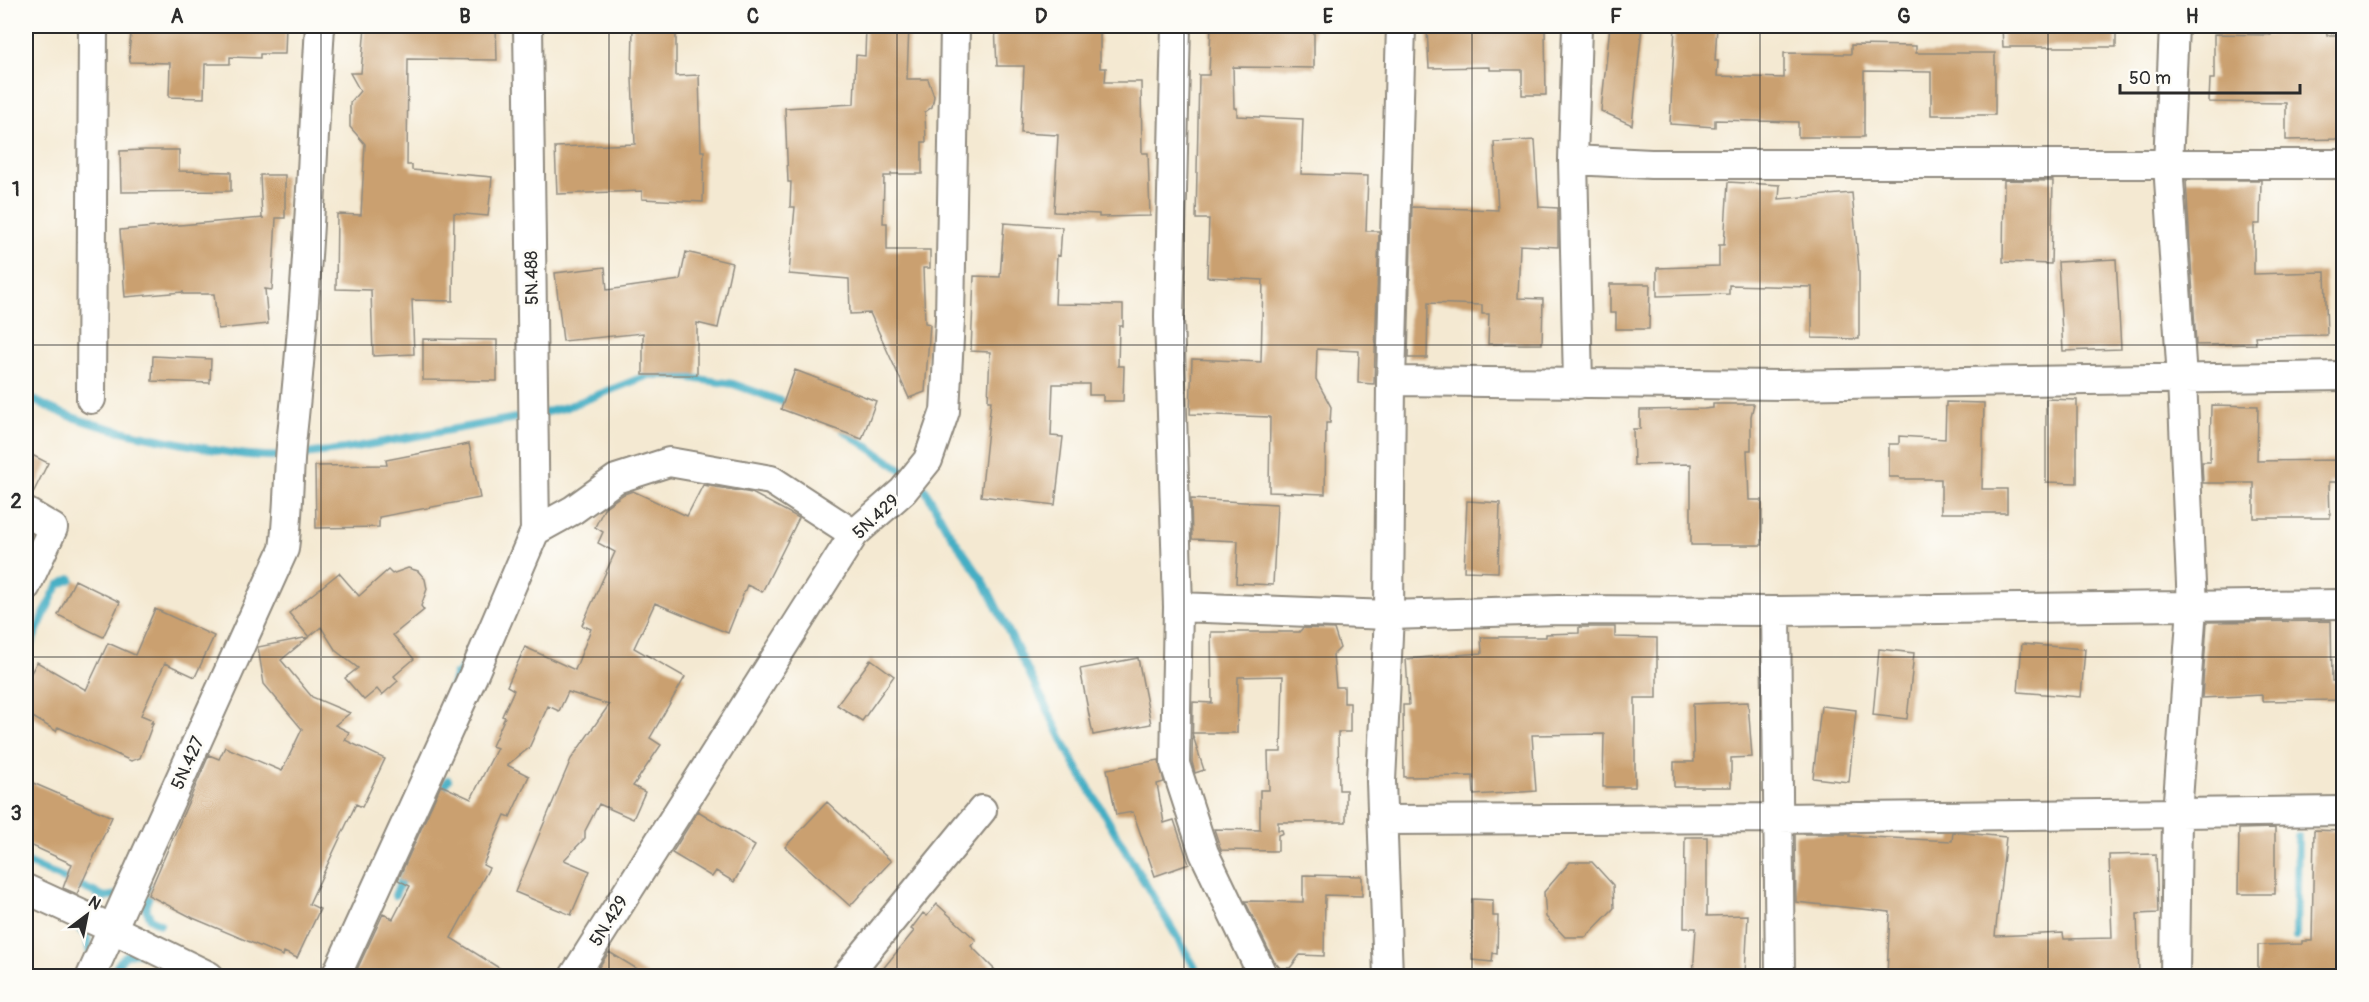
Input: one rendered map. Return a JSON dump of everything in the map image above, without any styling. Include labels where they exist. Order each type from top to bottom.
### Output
[{"type":"street","points":[[91,399],[93,26]]},
{"type":"street","name":"5N.427","points":[[91,976],[284,549],[289,512],[292,436],[299,381],[320,26]]},
{"type":"street","name":"5N.488","points":[[528,26],[535,531]]},
{"type":"street","name":"5N.429","points":[[574,976],[854,534],[903,492],[928,460],[945,411],[950,320],[955,26]]},
{"type":"street","points":[[1176,26],[1168,317],[1178,607],[1175,764],[1204,853],[1263,976]]},
{"type":"street","points":[[1393,976],[1381,781],[1389,615],[1391,381],[1401,26]]},
{"type":"street","points":[[1577,26],[1573,160],[1578,384]]},
{"type":"street","points":[[2174,26],[2168,164],[2182,379],[2192,607],[2177,814],[2175,976]]},
{"type":"street","points":[[1573,160],[1651,164],[2343,165]]},
{"type":"street","points":[[1391,381],[1782,385],[2343,376]]},
{"type":"street","points":[[336,976],[468,687],[535,531],[573,510],[616,479],[669,462],[771,480],[854,534]]},
{"type":"street","points":[[26,512],[53,528],[26,586]]},
{"type":"street","points":[[1178,607],[1389,615],[1558,610],[1776,611],[2343,604]]},
{"type":"street","points":[[1776,611],[1780,976]]},
{"type":"street","points":[[846,976],[982,810]]},
{"type":"street","points":[[1382,820],[2343,811]]},
{"type":"street","points":[[26,889],[209,976]]},
{"type":"building","points":[[132,26],[286,26],[285,54],[260,54],[260,58],[230,57],[230,64],[205,64],[204,98],[169,97],[170,63],[130,62]]},
{"type":"building","points":[[365,26],[496,26],[497,60],[408,59],[407,165],[412,165],[412,170],[492,177],[488,216],[454,213],[453,301],[412,300],[414,354],[373,356],[371,290],[336,289],[337,214],[361,215],[365,144],[350,127],[350,103],[360,91],[350,73],[361,73]]},
{"type":"building","points":[[633,26],[676,26],[676,76],[699,75],[701,151],[704,151],[703,202],[642,199],[642,191],[557,194],[555,147],[635,144],[632,78]]},
{"type":"building","points":[[866,26],[909,26],[907,79],[928,79],[934,96],[932,107],[925,112],[926,142],[922,142],[922,174],[884,176],[883,223],[887,223],[887,250],[930,250],[930,268],[923,268],[925,323],[930,324],[925,392],[909,398],[870,313],[850,314],[849,279],[789,274],[795,207],[790,207],[791,182],[788,182],[785,108],[854,104],[856,55],[865,56]]},
{"type":"building","points":[[995,26],[1100,26],[1100,68],[1106,68],[1105,82],[1141,82],[1142,153],[1148,153],[1150,216],[1099,217],[1099,214],[1054,212],[1058,135],[1021,133],[1024,66],[997,66]]},
{"type":"building","points":[[1211,26],[1314,26],[1314,68],[1233,67],[1234,108],[1237,108],[1237,116],[1303,119],[1301,174],[1368,176],[1366,231],[1379,231],[1374,384],[1358,383],[1359,351],[1317,349],[1316,379],[1331,407],[1330,423],[1326,423],[1325,494],[1269,492],[1270,417],[1190,414],[1192,359],[1261,362],[1263,280],[1207,277],[1209,219],[1196,219],[1199,75],[1209,75]]},
{"type":"building","points":[[1610,26],[1642,26],[1632,125],[1601,111]]},
{"type":"building","points":[[1675,26],[1717,26],[1715,61],[1718,61],[1717,76],[1784,78],[1784,53],[1851,54],[1851,45],[1916,46],[1916,53],[1995,53],[1995,115],[1931,115],[1931,72],[1864,71],[1864,137],[1798,137],[1798,122],[1715,120],[1715,127],[1670,124]]},
{"type":"building","points":[[2002,26],[2116,26],[2116,47],[2003,47]]},
{"type":"building","points":[[2271,26],[2326,26],[2327,35],[2339,35],[2340,139],[2286,140],[2286,103],[2209,102],[2210,79],[2214,79],[2214,34],[2271,35]]},
{"type":"building","points":[[1479,27],[1479,29],[1545,29],[1546,95],[1522,95],[1522,70],[1490,70],[1490,67],[1429,68],[1427,28]]},
{"type":"building","points":[[1535,140],[1539,207],[1558,208],[1558,247],[1520,245],[1518,298],[1543,299],[1542,344],[1488,344],[1489,314],[1482,314],[1482,305],[1428,303],[1427,358],[1408,358],[1412,207],[1498,210],[1494,142]]},
{"type":"building","points":[[179,150],[179,171],[231,172],[231,191],[121,192],[120,151]]},
{"type":"building","points":[[260,175],[285,175],[285,218],[276,218],[272,290],[265,289],[268,324],[218,329],[214,294],[183,294],[183,292],[125,297],[120,230],[264,218],[262,218]]},
{"type":"building","points":[[2004,180],[2053,181],[2051,264],[2003,262]]},
{"type":"building","points":[[2186,180],[2261,180],[2260,224],[2254,224],[2254,274],[2325,272],[2327,335],[2255,336],[2256,344],[2196,345]]},
{"type":"building","points":[[1728,182],[1780,185],[1779,199],[1852,193],[1859,270],[1859,339],[1812,338],[1812,287],[1729,285],[1729,294],[1657,296],[1657,268],[1719,266],[1719,245],[1724,245]]},
{"type":"building","points":[[1004,223],[1062,227],[1060,256],[1057,255],[1055,304],[1123,305],[1123,326],[1119,326],[1118,366],[1124,366],[1123,401],[1103,401],[1103,395],[1089,395],[1089,384],[1053,384],[1051,436],[1063,437],[1055,505],[981,496],[991,401],[988,401],[990,352],[971,351],[974,276],[1000,277]]},
{"type":"building","points":[[686,252],[732,263],[718,328],[697,323],[697,375],[643,375],[643,333],[563,341],[555,273],[605,267],[607,290],[680,280]]},
{"type":"building","points":[[2116,259],[2121,349],[2063,351],[2058,262]]},
{"type":"building","points":[[1610,284],[1650,284],[1649,329],[1616,329],[1616,313],[1610,313]]},
{"type":"building","points":[[423,339],[497,340],[497,381],[423,380]]},
{"type":"building","points":[[153,356],[211,359],[210,383],[152,381]]},
{"type":"building","points":[[795,370],[876,401],[862,439],[781,409]]},
{"type":"building","points":[[2046,399],[2077,400],[2077,483],[2046,482]]},
{"type":"building","points":[[1946,402],[1984,403],[1982,489],[2007,489],[2007,513],[1941,513],[1941,479],[1889,477],[1889,444],[1899,444],[1899,436],[1945,439]]},
{"type":"building","points":[[1713,404],[1754,404],[1751,416],[1751,450],[1747,450],[1749,500],[1762,500],[1762,545],[1691,545],[1691,464],[1634,465],[1633,429],[1640,429],[1640,410],[1704,409],[1713,408]]},
{"type":"building","points":[[2211,405],[2258,406],[2257,461],[2338,460],[2338,482],[2329,482],[2330,518],[2254,518],[2254,483],[2203,483],[2202,462],[2210,462]]},
{"type":"building","points":[[469,444],[480,498],[379,517],[379,527],[316,528],[315,466],[387,465],[386,460]]},
{"type":"building","points":[[26,452],[48,463],[31,497],[26,496]]},
{"type":"building","points":[[703,485],[752,493],[799,518],[762,592],[747,585],[728,633],[655,603],[634,648],[685,677],[650,738],[661,745],[633,786],[645,792],[633,819],[599,804],[585,831],[585,838],[564,860],[590,871],[571,915],[515,892],[571,759],[609,705],[568,692],[559,711],[548,706],[529,748],[507,765],[529,776],[510,817],[505,815],[483,865],[489,868],[451,938],[512,976],[354,976],[383,914],[393,919],[410,886],[398,880],[441,785],[471,799],[497,748],[492,746],[514,690],[507,686],[525,647],[575,670],[591,629],[582,625],[615,552],[598,543],[603,532],[595,527],[605,507],[624,494],[633,491],[687,516]]},
{"type":"building","points":[[1191,499],[1277,504],[1273,585],[1236,583],[1238,541],[1192,539]]},
{"type":"building","points":[[1467,501],[1500,503],[1498,572],[1464,571]]},
{"type":"building","points":[[408,568],[418,571],[425,579],[427,589],[421,606],[424,610],[393,635],[414,659],[394,676],[398,681],[382,695],[377,689],[364,700],[345,678],[358,668],[336,651],[321,627],[309,637],[289,613],[339,573],[359,596],[388,570],[392,574]]},
{"type":"building","points":[[75,580],[120,602],[103,637],[58,615]]},
{"type":"building","points":[[155,609],[214,636],[195,677],[165,663],[141,715],[153,720],[151,723],[153,723],[140,758],[131,761],[58,727],[56,731],[26,713],[26,682],[37,662],[86,690],[108,643],[135,655]]},
{"type":"building","points":[[2331,621],[2332,681],[2343,681],[2343,700],[2262,701],[2262,695],[2202,698],[2207,622]]},
{"type":"building","points":[[1579,627],[1615,627],[1615,637],[1657,638],[1657,698],[1635,698],[1635,787],[1603,787],[1604,734],[1532,735],[1536,791],[1474,795],[1473,776],[1404,777],[1403,705],[1409,705],[1406,659],[1482,653],[1481,637],[1546,637],[1546,634],[1579,633]]},
{"type":"building","points":[[1303,628],[1334,629],[1340,648],[1333,655],[1336,687],[1344,687],[1344,703],[1350,703],[1350,732],[1338,732],[1339,790],[1346,790],[1346,822],[1278,822],[1278,830],[1282,830],[1283,833],[1278,835],[1278,851],[1221,850],[1214,829],[1260,830],[1260,790],[1269,790],[1268,752],[1281,752],[1283,676],[1238,677],[1237,733],[1192,733],[1193,702],[1212,703],[1211,632],[1299,632]]},
{"type":"building","points":[[309,637],[281,660],[312,697],[350,713],[335,725],[349,732],[345,740],[385,759],[362,807],[356,804],[309,904],[320,909],[297,958],[284,952],[283,956],[193,918],[148,895],[209,755],[219,759],[225,747],[282,771],[302,729],[264,684],[258,647]]},
{"type":"building","points":[[2022,644],[2085,649],[2081,697],[2018,692]]},
{"type":"building","points":[[1879,649],[1914,653],[1907,719],[1873,715]]},
{"type":"building","points":[[1138,658],[1151,724],[1093,735],[1080,669]]},
{"type":"building","points":[[871,659],[894,676],[862,721],[837,705]]},
{"type":"building","points":[[1748,702],[1752,757],[1731,758],[1731,787],[1674,787],[1674,762],[1694,762],[1693,704]]},
{"type":"building","points":[[1821,706],[1856,710],[1849,782],[1813,778]]},
{"type":"building","points":[[1192,734],[1204,770],[1195,773],[1192,762]]},
{"type":"building","points":[[1159,760],[1164,782],[1157,784],[1164,823],[1174,820],[1189,864],[1155,876],[1133,812],[1116,815],[1107,769]]},
{"type":"building","points":[[26,780],[112,817],[77,894],[63,888],[72,864],[26,843]]},
{"type":"building","points":[[827,802],[891,861],[850,906],[785,847]]},
{"type":"building","points":[[698,811],[755,846],[734,882],[716,871],[712,877],[672,853]]},
{"type":"building","points":[[2275,828],[2275,894],[2238,894],[2239,829]]},
{"type":"building","points":[[2314,830],[2342,831],[2342,976],[2258,976],[2258,945],[2302,944],[2302,941],[2312,941]]},
{"type":"building","points":[[1953,832],[2006,837],[1995,936],[2063,933],[2064,939],[2112,938],[2109,855],[2156,854],[2158,913],[2137,914],[2139,976],[1887,976],[1890,912],[1796,902],[1795,834],[1850,834],[1850,836],[1952,841]]},
{"type":"building","points":[[1685,837],[1707,837],[1707,916],[1748,915],[1745,976],[1693,976],[1696,928],[1684,928]]},
{"type":"building","points":[[1570,862],[1592,862],[1613,885],[1614,908],[1586,937],[1565,937],[1546,917],[1544,892]]},
{"type":"building","points":[[1303,875],[1362,876],[1362,896],[1325,895],[1324,956],[1300,955],[1290,968],[1280,968],[1274,961],[1245,901],[1303,902]]},
{"type":"building","points":[[1472,899],[1493,900],[1493,916],[1498,916],[1497,954],[1493,953],[1492,962],[1472,960]]},
{"type":"building","points":[[937,904],[976,940],[971,946],[1001,976],[877,976],[914,931],[911,929],[923,913],[927,916]]},
{"type":"building","points":[[609,952],[649,976],[593,976]]},
{"type":"waterway","points":[[539,414],[567,407],[649,375],[669,375],[733,384],[792,405]]},
{"type":"waterway","points":[[26,395],[61,413],[120,431],[232,453],[285,456]]},
{"type":"waterway","points":[[297,455],[345,449],[527,416]]},
{"type":"waterway","points":[[843,430],[905,472],[926,491],[947,529],[984,582],[1074,763],[1200,976]]},
{"type":"waterway","points":[[26,654],[54,593],[59,585],[71,579]]},
{"type":"waterway","points":[[450,695],[455,675],[459,675],[462,668]]},
{"type":"waterway","points":[[439,795],[448,780]]},
{"type":"waterway","points":[[2296,937],[2298,836]]},
{"type":"waterway","points":[[26,862],[105,897],[118,895]]},
{"type":"waterway","points":[[395,895],[404,874]]},
{"type":"waterway","points":[[152,888],[145,907],[151,919],[160,924]]},
{"type":"waterway","points":[[77,926],[87,937],[90,954]]},
{"type":"waterway","points":[[112,976],[119,962],[126,956],[140,953]]}]
